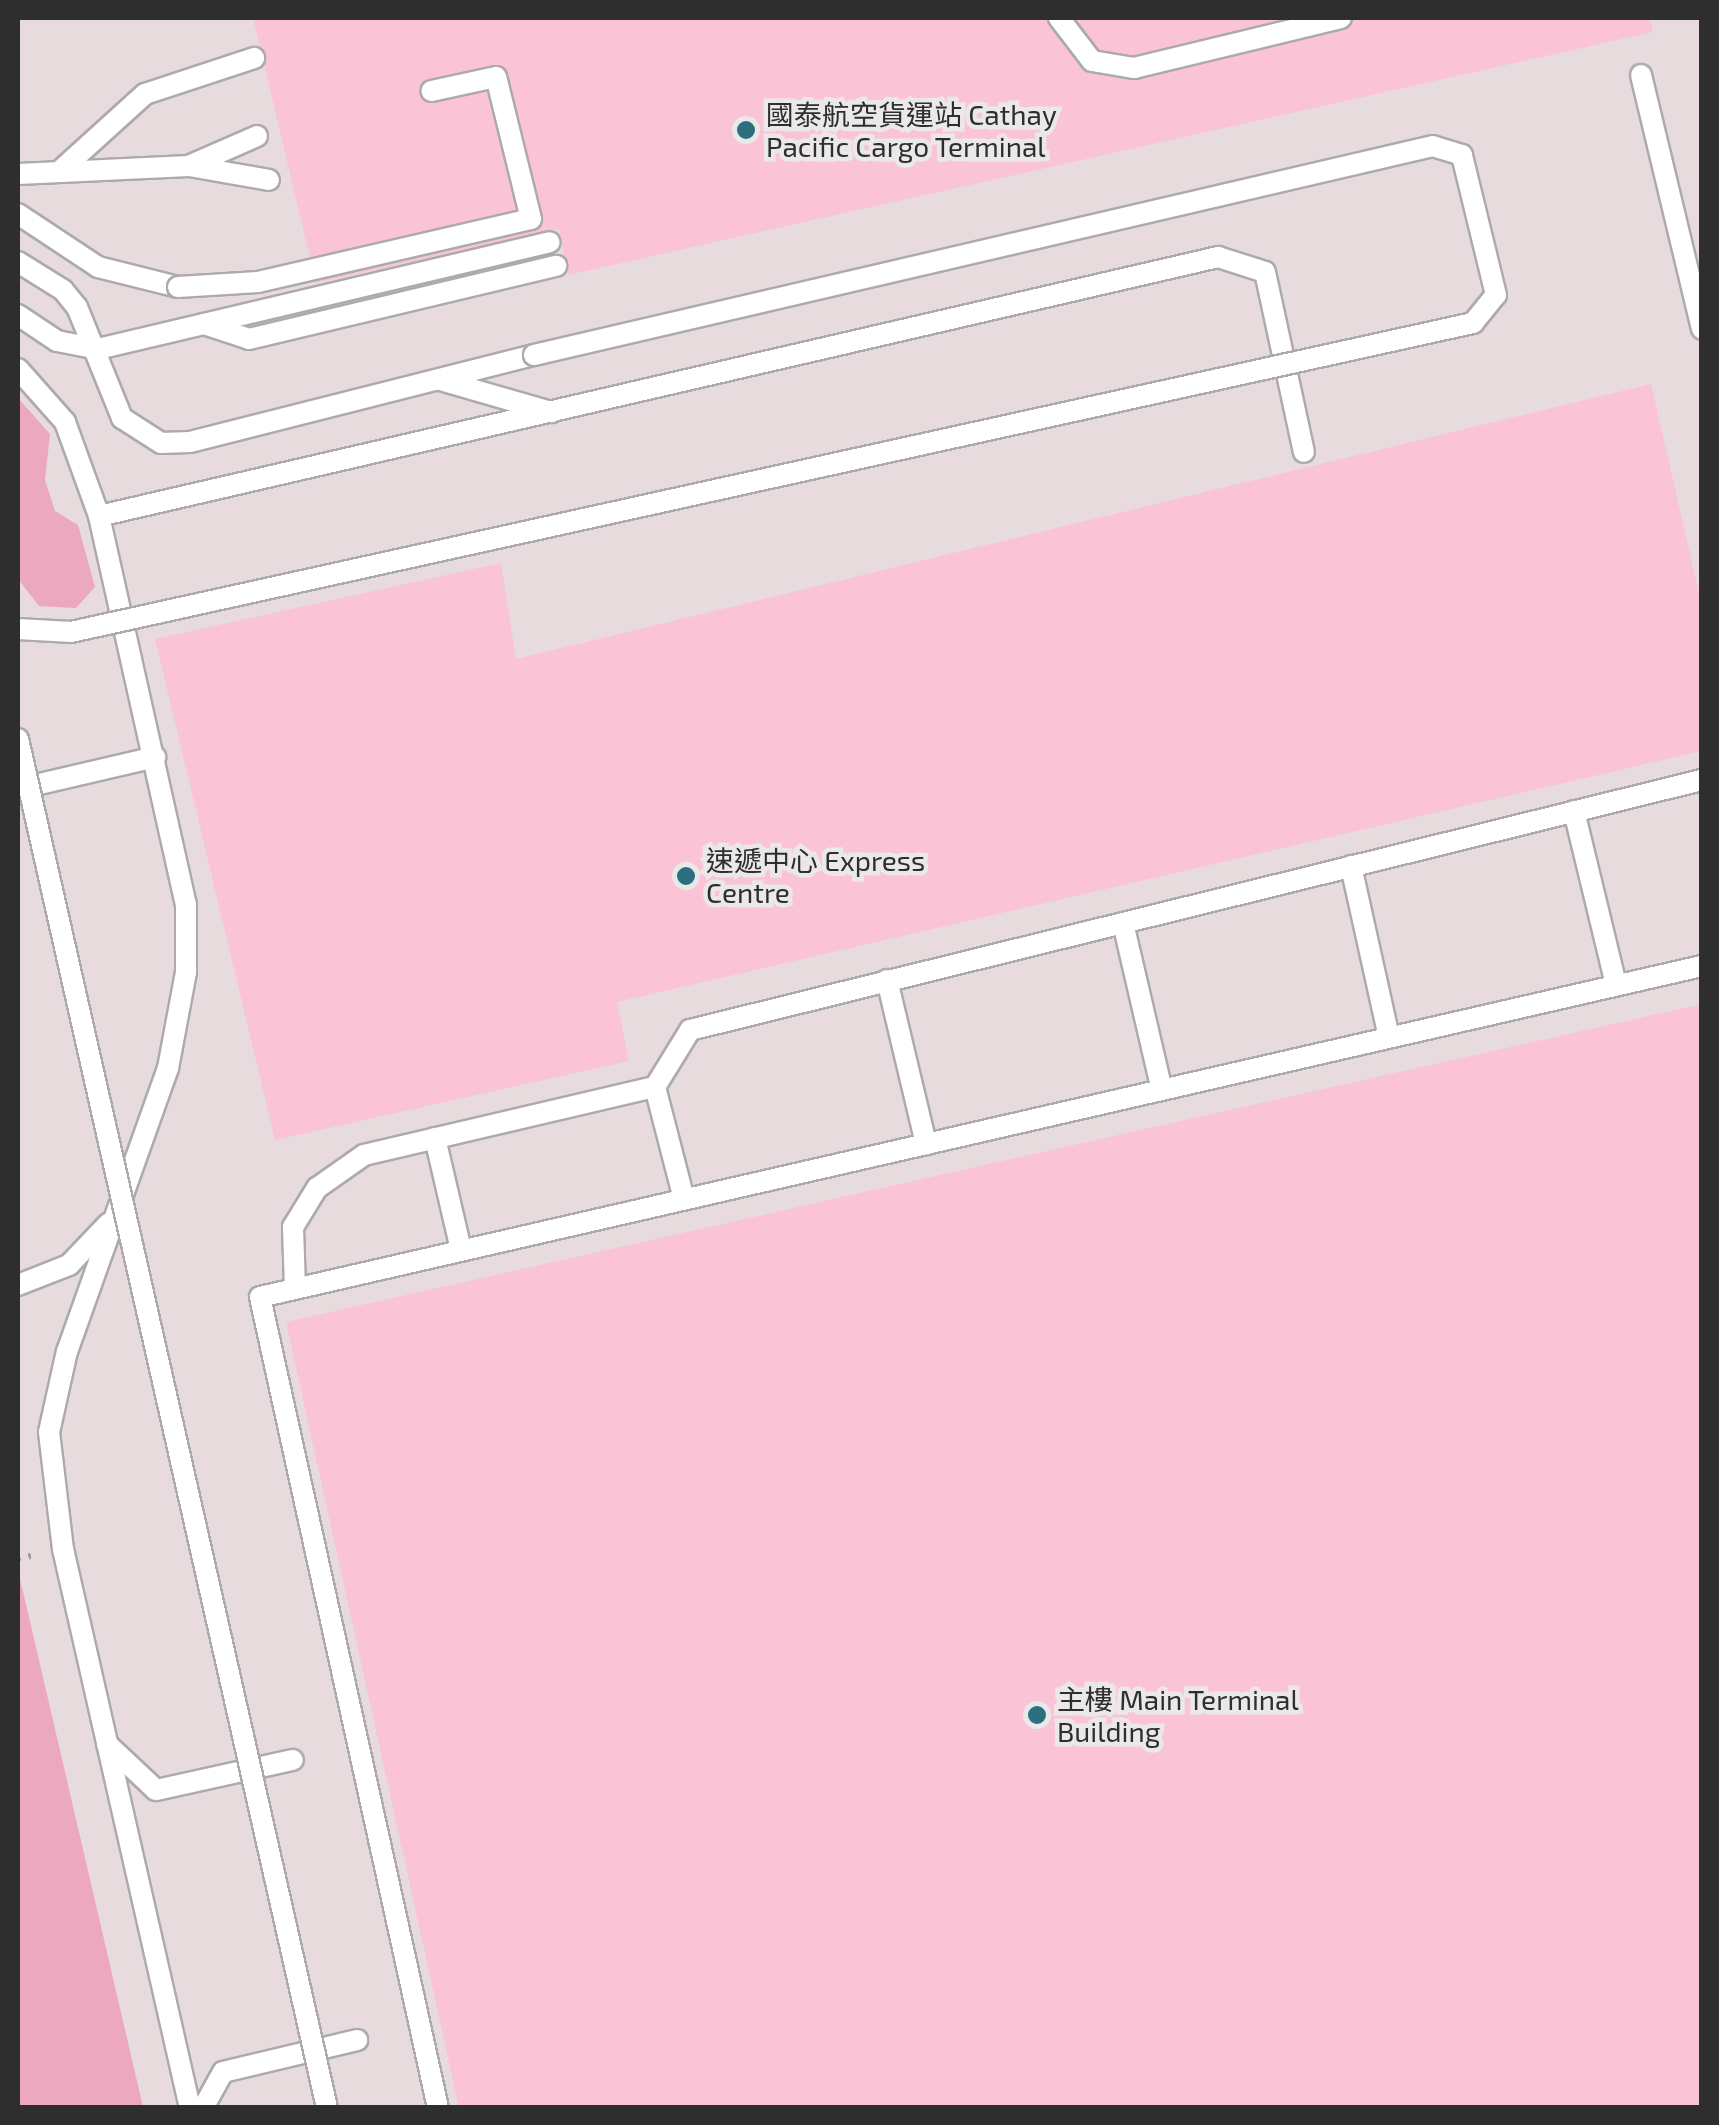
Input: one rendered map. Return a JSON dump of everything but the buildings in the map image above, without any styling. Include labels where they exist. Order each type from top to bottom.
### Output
[{"type":"lane","points":[[1059,18],[1092,61],[1134,68],[1341,18]]},
{"type":"lane","points":[[60,171],[145,94],[254,58]]},
{"type":"lane","points":[[1641,74],[1702,330]]},
{"type":"lane","points":[[18,214],[98,267],[178,288],[258,282],[531,219],[496,77],[432,91]]},
{"type":"lane","points":[[189,166],[258,136]]},
{"type":"lane","points":[[18,262],[63,290],[98,349],[122,418],[161,442],[190,442],[436,378],[1433,146],[1462,155],[1496,295],[1473,324],[71,632],[18,629]]},
{"type":"lane","points":[[18,174],[189,166],[268,180]]},
{"type":"lane","points":[[18,315],[57,342],[98,349],[550,242]]},
{"type":"lane","points":[[99,516],[1218,258],[1265,272],[1304,452]]},
{"type":"lane","points":[[204,324],[248,339],[556,266]]},
{"type":"lane","points":[[18,369],[65,422],[99,516],[186,904],[186,972],[168,1068],[67,1350],[50,1432],[50,1483],[190,2108]]},
{"type":"lane","points":[[436,378],[553,412]]},
{"type":"lane","points":[[18,739],[327,2108]]},
{"type":"lane","points":[[18,788],[155,757]]},
{"type":"lane","points":[[295,1288],[292,1227],[318,1188],[364,1154],[655,1087],[690,1030],[1702,780]]},
{"type":"lane","points":[[1574,811],[1616,985]]},
{"type":"lane","points":[[1351,866],[1390,1037]]},
{"type":"lane","points":[[1123,923],[1162,1090]]},
{"type":"lane","points":[[438,2108],[260,1296],[1702,966]]},
{"type":"lane","points":[[887,980],[926,1144]]},
{"type":"lane","points":[[655,1087],[684,1199]]},
{"type":"lane","points":[[435,1138],[461,1250]]},
{"type":"lane","points":[[18,1284],[70,1265],[114,1218]]},
{"type":"lane","points":[[106,1744],[156,1790],[293,1760]]},
{"type":"lane","points":[[202,2108],[223,2072],[357,2040]]},
{"type":"shaded area","points":[[18,18],[1701,18],[1701,2107],[18,2107]]},
{"type":"shaded area","points":[[18,398],[50,434],[45,480],[55,511],[78,525],[95,587],[76,608],[39,606],[18,579]]},
{"type":"shaded area","points":[[18,1570],[143,2107],[18,2107]]},
{"type":"place","name":"國泰航空貨運站 Cathay Pacific Cargo Terminal","points":[[746,130]]},
{"type":"place","name":"速遞中心 Express Centre","points":[[686,876]]},
{"type":"place","name":"主樓 Main Terminal Building","points":[[1037,1715]]}]
